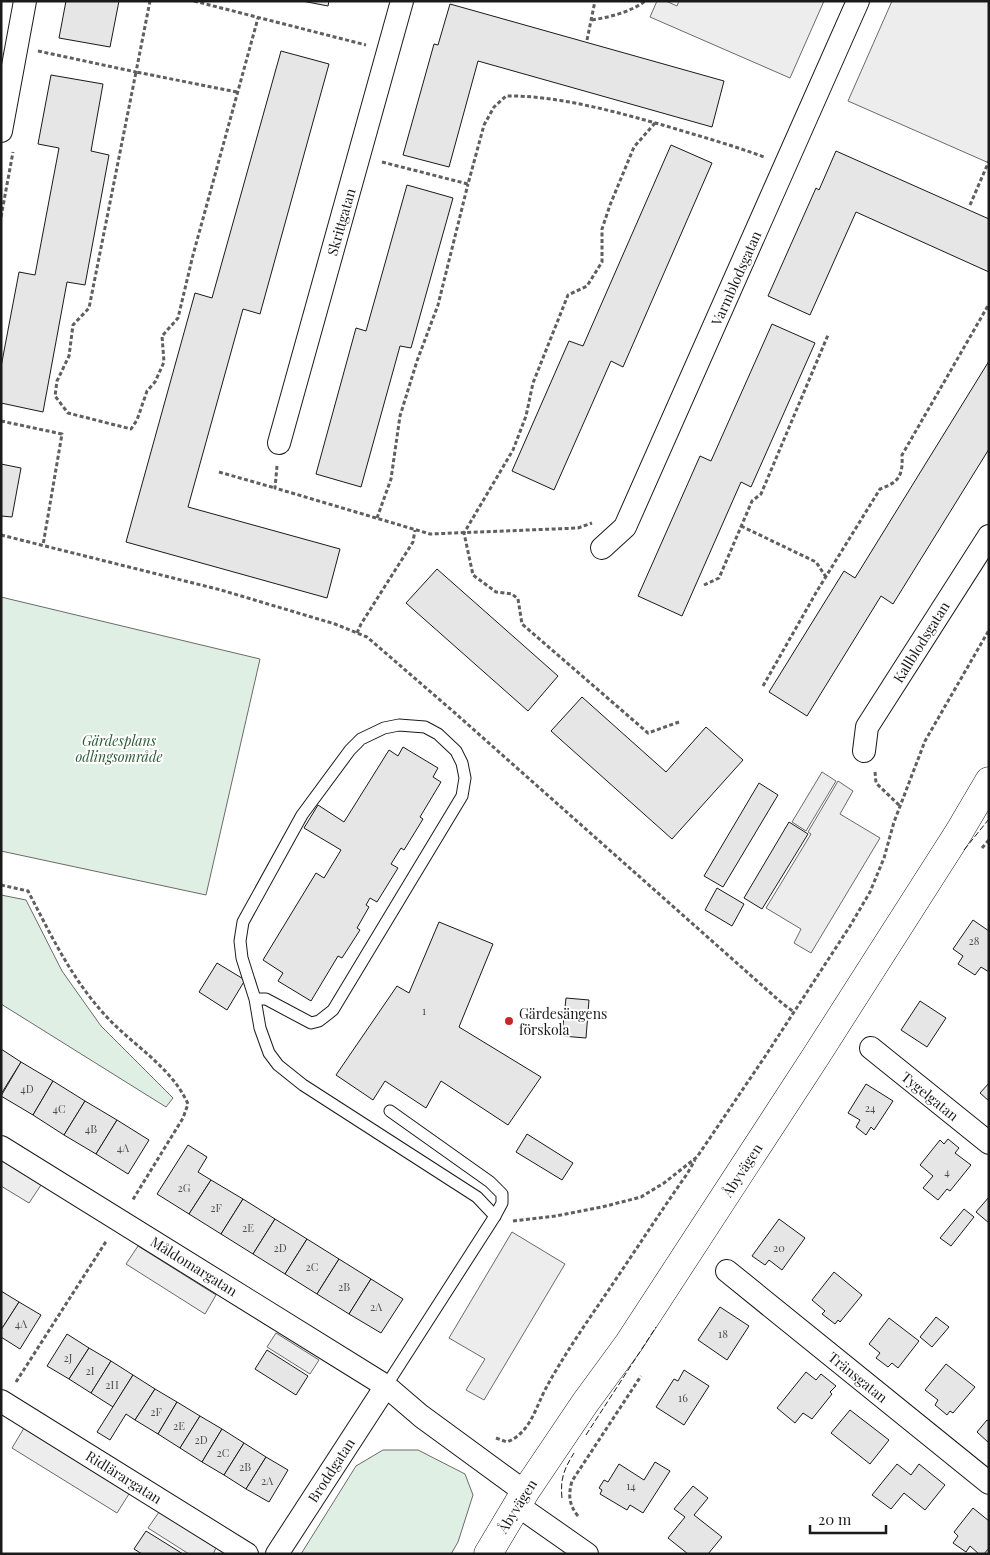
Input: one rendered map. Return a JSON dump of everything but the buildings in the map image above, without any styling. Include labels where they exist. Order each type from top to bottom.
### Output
[{"type":"street","points":[[1,131],[25,1]]},
{"type":"street","name":"Skrittgatan","points":[[279,443],[402,1]]},
{"type":"street","name":"Varmblodsgatan","points":[[602,548],[625,527],[858,1]]},
{"type":"street","name":"Kallblodsgatan","points":[[864,751],[867,727],[989,536]]},
{"type":"street","name":"Åbyvägen","points":[[488,1554],[521,1499],[585,1403],[629,1343],[816,1056],[959,832],[989,781]]},
{"type":"street","name":"Tygelgatan","points":[[871,1048],[989,1143]]},
{"type":"street","name":"Måldomargatan","points":[[1,1147],[386,1386],[566,1539],[587,1554]]},
{"type":"street","name":"Tränsgatan","points":[[726,1271],[989,1483]]},
{"type":"street","name":"Broddgatan","points":[[277,1554],[386,1386]]},
{"type":"street","name":"Ridlärargatan","points":[[2,1401],[247,1554]]},
{"type":"lane","points":[[255,999],[266,999],[311,1023],[319,1021],[333,1010],[462,796],[465,778],[462,763],[456,751],[438,734],[425,727],[399,725],[384,728],[361,740],[350,750],[302,815],[243,922],[240,941],[241,950],[255,999],[260,1028],[269,1054],[278,1066],[303,1085],[477,1198],[495,1216]]},
{"type":"lane","points":[[386,1386],[502,1203],[502,1194],[490,1182],[390,1111]]},
{"type":"path","points":[[150,1],[89,308],[73,325],[68,356],[57,381],[55,396],[68,413],[131,429],[137,420],[148,391],[155,382],[164,362],[162,336],[178,318],[193,255],[258,18]]},
{"type":"path","points":[[194,1],[388,51]]},
{"type":"path","points":[[587,40],[595,1]]},
{"type":"path","points":[[592,20],[628,10],[645,1]]},
{"type":"path","points":[[32,50],[237,92]]},
{"type":"path","points":[[377,518],[391,479],[400,416],[417,360],[438,305],[484,125],[494,107],[506,96],[525,95],[619,112],[740,148],[786,166]]},
{"type":"path","points":[[655,123],[634,147],[610,205],[602,229],[602,262],[586,286],[568,295],[533,383],[526,416],[513,450],[464,533],[473,575],[496,592],[512,594],[518,599],[522,624],[648,733],[679,722]]},
{"type":"path","points":[[359,156],[468,184],[470,178]]},
{"type":"path","points":[[970,205],[989,161]]},
{"type":"path","points":[[763,686],[880,489],[895,483],[903,470],[902,455],[989,304]]},
{"type":"path","points":[[704,585],[719,578],[752,501],[761,494],[828,335]]},
{"type":"path","points":[[1,421],[62,434],[43,545]]},
{"type":"path","points":[[275,488],[279,443]]},
{"type":"path","points":[[219,472],[430,534],[578,528],[593,522]]},
{"type":"path","points":[[741,526],[816,562],[826,577]]},
{"type":"path","points":[[357,633],[413,542],[415,530]]},
{"type":"path","points":[[492,1436],[507,1442],[524,1432],[546,1388],[592,1315],[850,926],[870,892],[884,858],[900,806],[925,741],[989,630]]},
{"type":"path","points":[[864,751],[876,756],[876,784],[900,806]]},
{"type":"path","points":[[1,885],[28,891],[72,975],[105,1015],[171,1077],[182,1091],[188,1104],[183,1118],[120,1220],[2,1401]]},
{"type":"path","points":[[495,1216],[501,1221],[556,1216],[641,1197],[664,1183],[697,1157]]},
{"type":"path","points":[[566,1539],[580,1519],[570,1503],[570,1488],[572,1481],[589,1455]]},
{"type":"green space","name":"Gärdesplans odlingsområde","points":[[1,597],[260,659],[206,895],[1,851]]},
{"type":"green space","points":[[1,895],[26,900],[62,971],[101,1026],[173,1098],[166,1107],[1,1004]]},
{"type":"green space","points":[[383,1450],[418,1450],[465,1474],[473,1495],[458,1542],[451,1554],[301,1554],[356,1466]]},
{"type":"shaded area","points":[[657,1],[666,1],[677,6],[679,1],[824,1],[790,78],[650,17]]},
{"type":"shaded area","points":[[892,1],[989,1],[989,163],[848,101]]},
{"type":"shaded area","points":[[822,772],[836,781],[806,831],[792,822]]},
{"type":"shaded area","points":[[838,781],[853,791],[840,814],[880,838],[811,953],[794,943],[801,929],[766,908],[811,834],[808,832]]},
{"type":"shaded area","points":[[1,1160],[41,1185],[29,1203],[1,1186]]},
{"type":"shaded area","points":[[512,1232],[565,1264],[484,1400],[466,1390],[485,1359],[449,1338]]},
{"type":"shaded area","points":[[138,1246],[216,1295],[205,1314],[126,1264]]},
{"type":"shaded area","points":[[276,1333],[319,1360],[310,1374],[267,1347]]},
{"type":"shaded area","points":[[24,1428],[129,1494],[117,1513],[12,1448]]},
{"type":"shaded area","points":[[159,1512],[216,1548],[213,1554],[189,1554],[148,1528]]},
{"type":"fence","points":[[964,850],[989,819]]},
{"type":"fence","points":[[586,1435],[656,1327]]},
{"type":"fence","points":[[562,1498],[564,1474],[574,1453]]},
{"type":"place","name":"Gärdesängens förskola","points":[[509,1021]]}]
